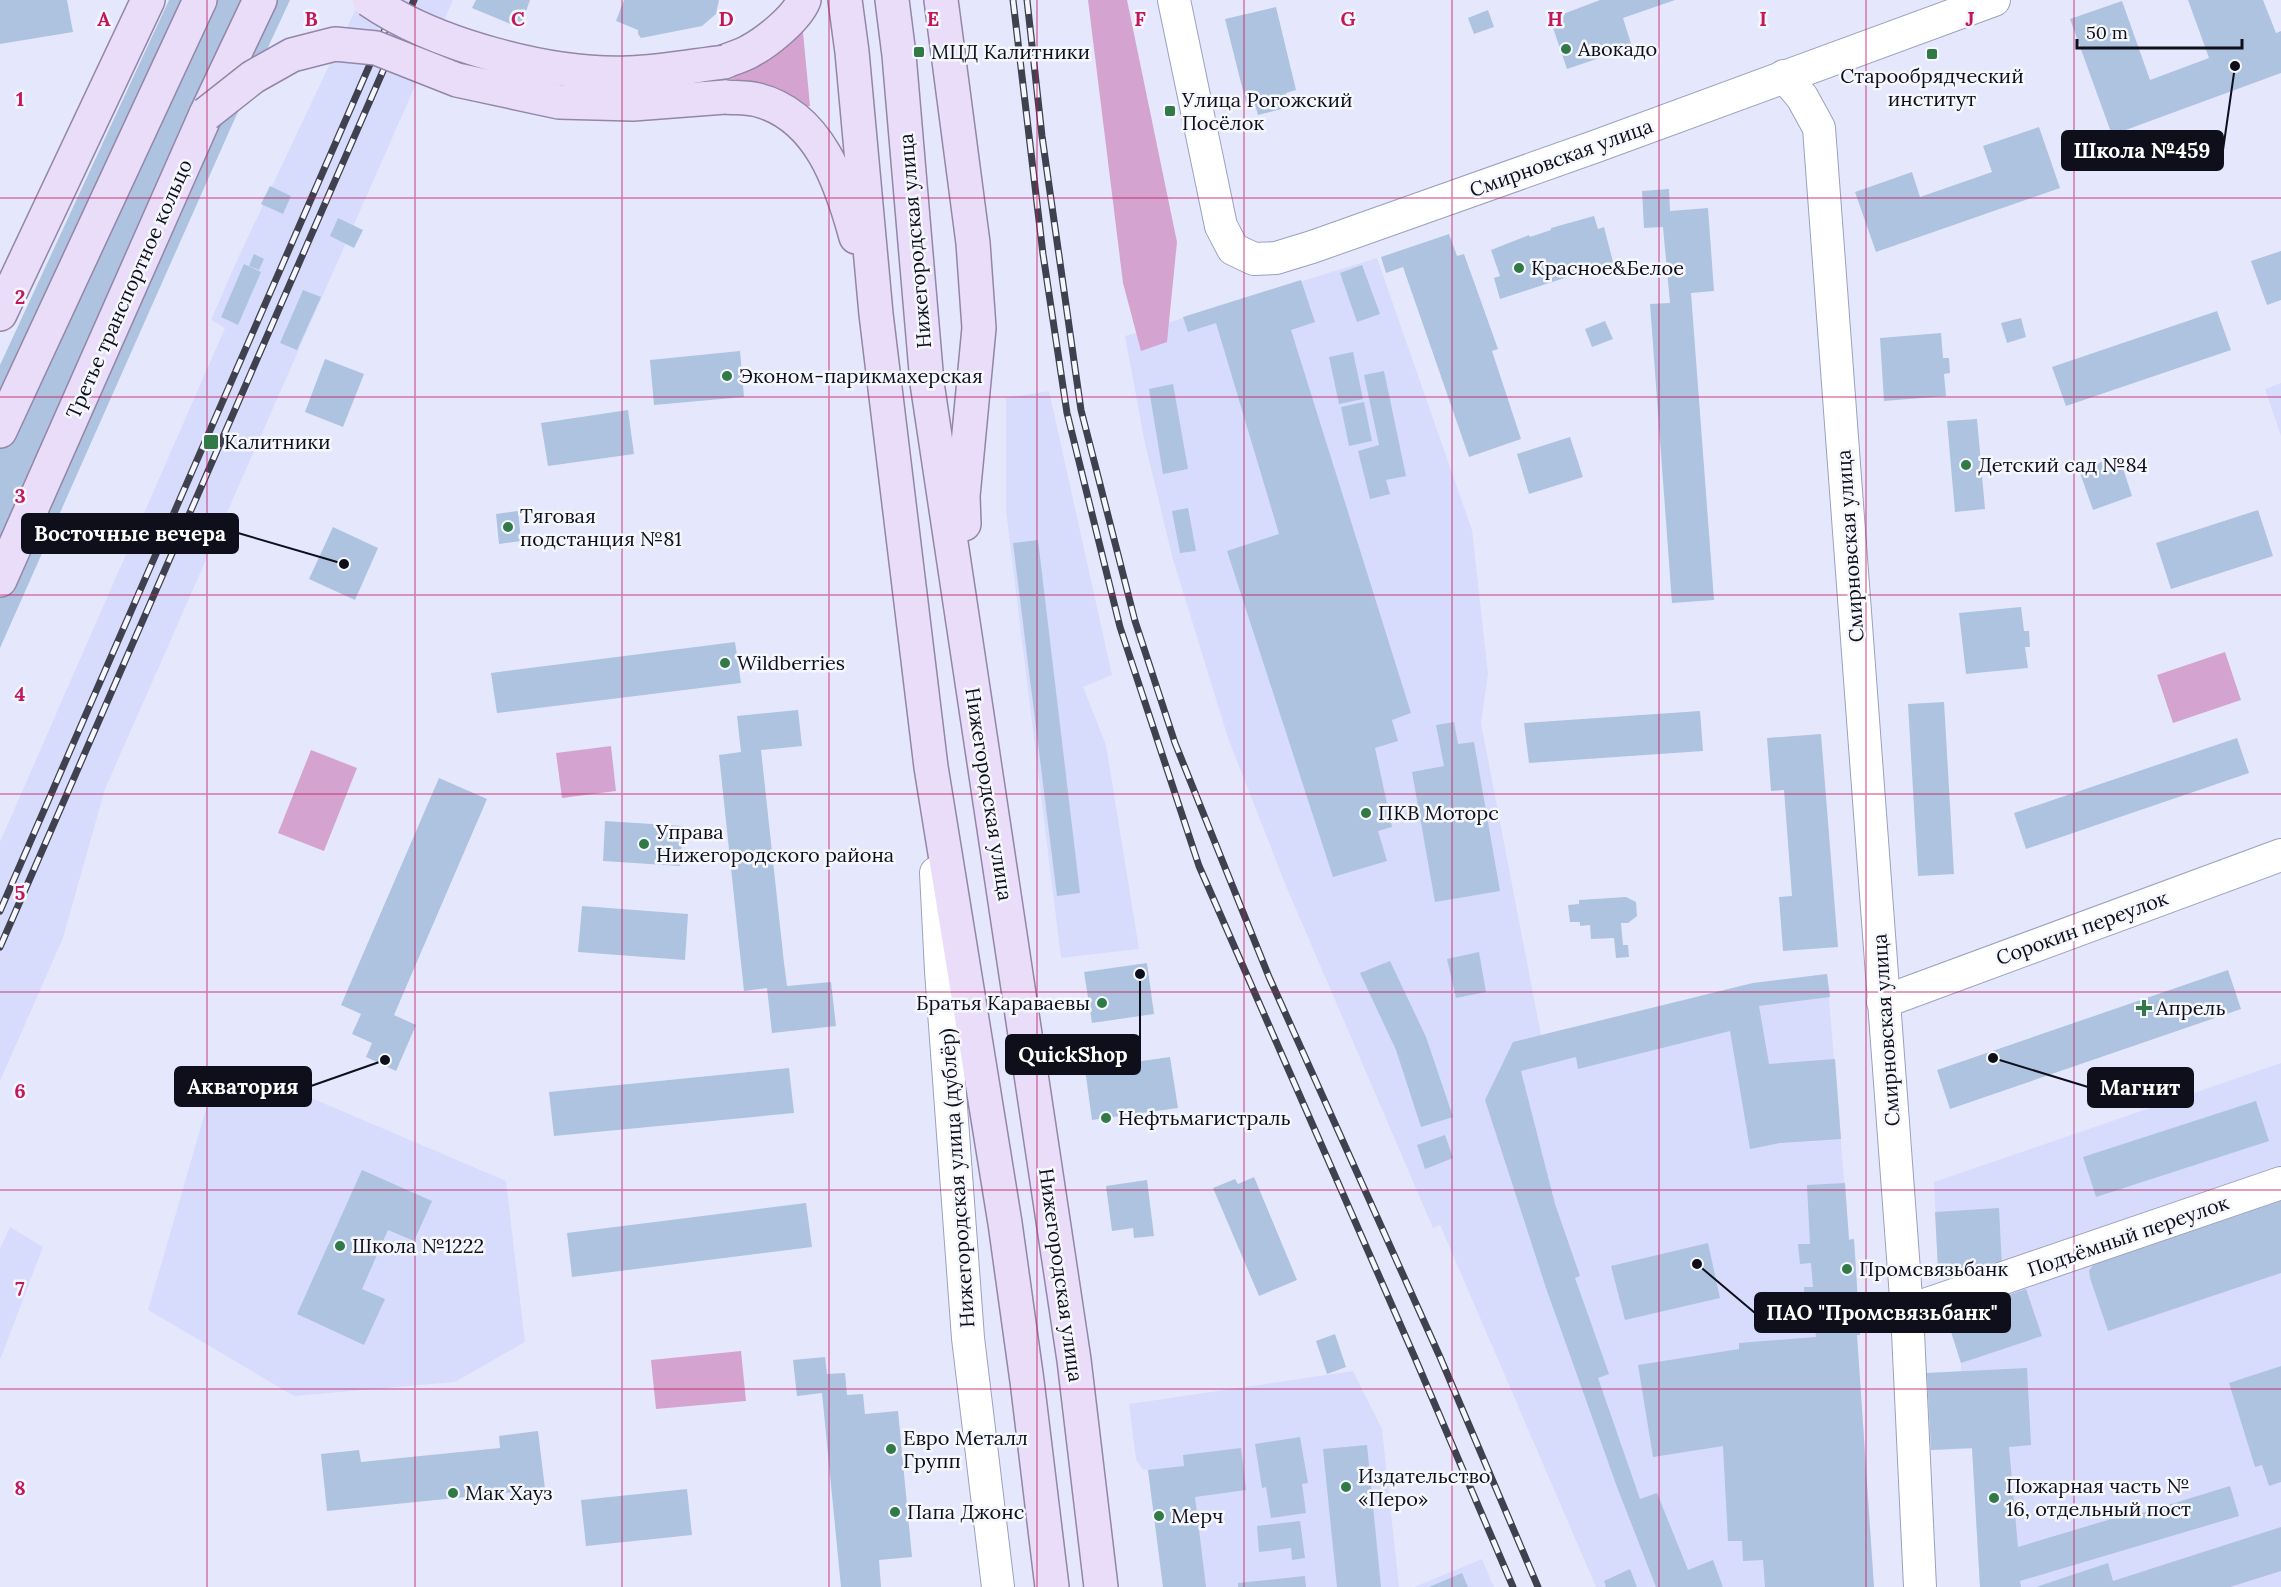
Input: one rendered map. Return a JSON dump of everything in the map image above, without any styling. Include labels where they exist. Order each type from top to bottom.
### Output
[{"type":"main road","points":[[0,314],[148,0]]},
{"type":"main road","points":[[0,431],[200,0]]},
{"type":"main road","name":"Третье транспортное кольцо","points":[[0,580],[206,114],[260,0]]},
{"type":"main road","points":[[369,0],[393,17],[463,45],[559,70],[629,73],[724,62],[750,51],[777,32],[804,0]]},
{"type":"main road","points":[[845,0],[876,314],[931,767],[1005,1223],[1052,1587]]},
{"type":"main road","name":"Нижегородская улица","points":[[892,0],[899,56],[927,383],[1074,1360],[1101,1587]]},
{"type":"main road","points":[[941,0],[973,243],[979,328],[963,496],[965,634]]},
{"type":"main road","points":[[206,114],[254,77],[292,55],[335,44],[376,48],[457,80],[559,102],[633,104],[725,97],[757,99],[784,111],[805,126],[825,153],[849,214],[876,314]]},
{"type":"street","name":"Смирновская улица","points":[[1174,0],[1221,226],[1233,249],[1254,259],[1276,258],[1312,247],[1594,147],[1784,76],[1802,97],[1819,128],[1907,1311],[1920,1587]]},
{"type":"street","points":[[1784,76],[1994,0]]},
{"type":"street","name":"Нижегородская улица (дублёр)","points":[[931,767],[941,971],[968,1338],[998,1587]]},
{"type":"street","name":"Сорокин переулок","points":[[1883,1002],[2281,855]]},
{"type":"street","name":"Подъёмный переулок","points":[[1907,1311],[2281,1183]]},
{"type":"shaded area","points":[[360,0],[453,0],[105,789],[63,938],[0,1081],[0,842],[225,328],[211,320]]},
{"type":"shaded area","points":[[1088,0],[1127,0],[1177,242],[1167,342],[1141,351],[1123,283]]},
{"type":"shaded area","points":[[799,29],[803,32],[810,106],[804,107],[761,85],[728,78],[727,75]]},
{"type":"shaded area","points":[[1377,258],[1472,530],[1488,674],[1481,723],[1541,1035],[1753,983],[1827,974],[1849,1239],[1854,1239],[1860,1335],[1857,1335],[1874,1587],[1596,1587],[1440,1225],[1433,1228],[1286,886],[1228,738],[1172,556],[1144,439],[1125,336]]},
{"type":"shaded area","points":[[2281,383],[2281,436],[2265,389]]},
{"type":"shaded area","points":[[1049,391],[1112,675],[1083,687],[1106,745],[1139,949],[1061,958],[1006,511],[1006,398]]},
{"type":"shaded area","points":[[2225,652],[2241,700],[2173,723],[2157,675]]},
{"type":"shaded area","points":[[611,746],[616,791],[562,798],[556,753]]},
{"type":"shaded area","points":[[311,750],[357,768],[324,851],[278,833]]},
{"type":"shaded area","points":[[2281,1063],[2281,1587],[1980,1587],[1972,1449],[1931,1450],[1927,1373],[1961,1371],[1961,1363],[1946,1316],[1972,1307],[1968,1268],[1938,1269],[1934,1182]]},
{"type":"shaded area","name":"Школа №1222","points":[[281,1085],[506,1181],[525,1342],[455,1382],[294,1396],[148,1310],[210,1095]]},
{"type":"shaded area","points":[[10,1227],[43,1247],[0,1360],[0,1249]]},
{"type":"shaded area","points":[[741,1351],[746,1401],[656,1409],[651,1360]]},
{"type":"shaded area","points":[[1353,1371],[1382,1429],[1399,1587],[1163,1587],[1148,1470],[1142,1469],[1136,1459],[1129,1404]]},
{"type":"shaded area","points":[[1482,1559],[1494,1587],[1414,1587]]},
{"type":"building","points":[[0,0],[67,0],[73,32],[0,44]]},
{"type":"building","points":[[169,0],[290,0],[232,125],[0,648],[0,365]]},
{"type":"building","points":[[476,0],[530,0],[520,28],[472,8]]},
{"type":"building","points":[[624,0],[719,0],[716,14],[702,26],[641,38],[638,30],[616,21]]},
{"type":"building","points":[[1600,0],[1675,0],[1623,18],[1632,47],[1567,69],[1550,19]]},
{"type":"building","points":[[2188,0],[2263,0],[2276,33],[2281,31],[2281,73],[2112,135],[2070,19],[2122,1],[2150,80],[2209,58]]},
{"type":"building","points":[[1276,7],[1296,90],[1286,93],[1289,107],[1258,115],[1254,101],[1246,103],[1225,19]]},
{"type":"building","points":[[1488,10],[1494,27],[1474,34],[1468,18]]},
{"type":"building","points":[[2039,127],[2060,188],[1876,252],[1855,192],[1912,172],[1920,197],[1992,172],[1983,146]]},
{"type":"building","points":[[270,186],[291,196],[283,214],[261,204]]},
{"type":"building","points":[[1669,189],[1670,211],[1708,208],[1714,291],[1691,293],[1714,600],[1672,603],[1650,304],[1670,303],[1663,227],[1644,228],[1642,191]]},
{"type":"building","points":[[1594,216],[1598,229],[1604,227],[1613,262],[1500,299],[1494,278],[1500,276],[1491,250],[1529,235],[1530,237],[1551,230],[1551,228]]},
{"type":"building","points":[[338,218],[363,230],[354,248],[330,236]]},
{"type":"building","points":[[1449,234],[1457,256],[1464,254],[1498,349],[1492,351],[1521,439],[1469,457],[1403,267],[1386,273],[1381,257]]},
{"type":"building","points":[[2281,251],[2281,300],[2267,305],[2251,261]]},
{"type":"building","points":[[254,254],[264,259],[259,270],[249,266]]},
{"type":"building","points":[[244,264],[261,272],[238,325],[221,317]]},
{"type":"building","points":[[1362,265],[1380,314],[1357,322],[1340,273]]},
{"type":"building","points":[[1301,280],[1315,322],[1291,330],[1411,713],[1392,720],[1398,741],[1375,748],[1392,827],[1378,831],[1387,861],[1333,877],[1227,551],[1279,534],[1216,323],[1188,332],[1183,317]]},
{"type":"building","points":[[303,290],[321,297],[297,350],[280,343]]},
{"type":"building","points":[[2217,311],[2231,350],[2066,406],[2052,367]]},
{"type":"building","points":[[2021,318],[2026,337],[2007,343],[2001,323]]},
{"type":"building","points":[[1605,321],[1613,339],[1592,347],[1585,329]]},
{"type":"building","points":[[1941,333],[1943,358],[1949,358],[1950,373],[1944,374],[1946,396],[1884,401],[1880,338]]},
{"type":"building","points":[[740,351],[744,397],[654,405],[650,360]]},
{"type":"building","points":[[1353,352],[1363,399],[1339,404],[1329,357]]},
{"type":"building","points":[[325,359],[364,374],[343,427],[305,412]]},
{"type":"building","points":[[1384,371],[1406,476],[1386,480],[1390,494],[1370,499],[1358,451],[1379,445],[1364,375]]},
{"type":"building","points":[[1173,384],[1188,469],[1163,474],[1149,389]]},
{"type":"building","points":[[1364,402],[1372,441],[1349,446],[1341,407]]},
{"type":"building","points":[[628,410],[634,454],[548,466],[541,423]]},
{"type":"building","name":"Детский сад №84","points":[[1977,419],[1985,509],[1955,512],[1947,421]]},
{"type":"building","points":[[1570,437],[1583,477],[1529,494],[1517,454]]},
{"type":"building","points":[[2119,456],[2132,496],[2093,510],[2079,470]]},
{"type":"building","points":[[1188,508],[1196,551],[1180,553],[1172,511]]},
{"type":"building","points":[[2258,510],[2273,556],[2171,589],[2156,543]]},
{"type":"building","name":"Тяговая подстанция №81","points":[[518,511],[521,541],[499,544],[496,514]]},
{"type":"building","points":[[333,527],[378,548],[355,600],[309,579]]},
{"type":"building","points":[[1038,540],[1080,893],[1057,896],[1013,543]]},
{"type":"building","points":[[2021,607],[2024,631],[2029,631],[2030,647],[2025,647],[2028,668],[1966,674],[1959,613]]},
{"type":"building","points":[[735,642],[741,683],[497,713],[491,673]]},
{"type":"building","points":[[1944,702],[1954,874],[1918,876],[1908,704]]},
{"type":"building","points":[[798,710],[802,746],[761,750],[784,963],[787,986],[831,982],[836,1026],[772,1033],[767,988],[744,991],[719,755],[741,752],[737,716]]},
{"type":"building","points":[[1700,711],[1703,751],[1529,763],[1524,723]]},
{"type":"building","points":[[1454,722],[1458,744],[1474,742],[1500,891],[1435,902],[1412,772],[1444,766],[1436,725]]},
{"type":"building","points":[[1821,734],[1838,947],[1783,951],[1779,897],[1792,896],[1784,790],[1771,791],[1767,738]]},
{"type":"building","points":[[2237,738],[2249,773],[2026,849],[2014,813]]},
{"type":"building","points":[[439,778],[487,799],[394,1015],[416,1025],[396,1071],[366,1057],[372,1043],[352,1034],[361,1014],[341,1005]]},
{"type":"building","points":[[605,821],[683,826],[680,866],[603,861]]},
{"type":"building","points":[[1626,897],[1636,902],[1637,916],[1628,923],[1621,923],[1623,945],[1628,945],[1629,957],[1616,958],[1614,938],[1591,939],[1590,925],[1580,926],[1580,922],[1570,922],[1568,905],[1579,904],[1579,900]]},
{"type":"building","points":[[582,906],[688,914],[685,960],[578,952]]},
{"type":"building","points":[[1479,952],[1486,992],[1456,998],[1447,959]]},
{"type":"building","points":[[1390,961],[1426,1037],[1453,1117],[1421,1127],[1396,1050],[1360,973]]},
{"type":"building","points":[[1147,963],[1154,1014],[1092,1023],[1084,972]]},
{"type":"building","points":[[2228,970],[2241,1009],[1950,1109],[1937,1070]]},
{"type":"building","points":[[1827,974],[1830,997],[1759,1006],[1769,1064],[1835,1059],[1841,1139],[1780,1143],[1750,1149],[1730,1031],[1578,1069],[1576,1057],[1521,1071],[1555,1204],[1580,1276],[1575,1278],[1609,1374],[1598,1378],[1640,1499],[1657,1493],[1688,1570],[1713,1560],[1723,1587],[1656,1587],[1617,1487],[1546,1288],[1485,1100],[1513,1042],[1753,983]]},
{"type":"building","points":[[1170,1057],[1178,1108],[1092,1120],[1085,1069]]},
{"type":"building","points":[[789,1068],[794,1113],[554,1136],[549,1092]]},
{"type":"building","points":[[2256,1101],[2269,1141],[2096,1197],[2083,1157]]},
{"type":"building","points":[[1445,1135],[1453,1158],[1425,1169],[1417,1145]]},
{"type":"building","points":[[362,1170],[432,1201],[414,1241],[388,1230],[362,1289],[385,1299],[364,1345],[297,1314]]},
{"type":"building","points":[[1254,1177],[1297,1280],[1259,1296],[1213,1188],[1235,1179],[1238,1184]]},
{"type":"building","points":[[1147,1180],[1154,1236],[1134,1238],[1133,1228],[1112,1231],[1106,1186]]},
{"type":"building","points":[[1845,1183],[1849,1240],[1854,1239],[1860,1335],[1857,1335],[1874,1587],[1765,1587],[1763,1560],[1743,1561],[1742,1541],[1728,1541],[1723,1446],[1653,1457],[1638,1365],[1739,1349],[1739,1343],[1816,1337],[1813,1302],[1805,1303],[1804,1287],[1813,1287],[1811,1263],[1800,1264],[1798,1244],[1810,1244],[1807,1185]]},
{"type":"building","points":[[2281,1201],[2281,1273],[2108,1331],[2090,1278],[2089,1271],[2093,1265]]},
{"type":"building","points":[[806,1203],[812,1247],[572,1277],[567,1233]]},
{"type":"building","points":[[1999,1208],[2002,1267],[1938,1269],[1935,1212]]},
{"type":"building","points":[[1708,1243],[1720,1298],[1625,1320],[1611,1266]]},
{"type":"building","points":[[2026,1289],[2042,1336],[1961,1363],[1946,1316]]},
{"type":"building","points":[[1335,1334],[1346,1367],[1327,1374],[1316,1341]]},
{"type":"building","points":[[825,1357],[827,1374],[845,1373],[847,1395],[863,1394],[865,1414],[898,1411],[912,1557],[879,1560],[881,1587],[841,1587],[822,1393],[797,1396],[793,1360]]},
{"type":"building","points":[[2281,1366],[2281,1482],[2269,1486],[2262,1465],[2255,1467],[2229,1383]]},
{"type":"building","points":[[2027,1368],[2031,1445],[2009,1447],[2018,1547],[2230,1486],[2239,1516],[2020,1581],[2021,1587],[1980,1587],[1972,1448],[1931,1450],[1927,1373]]},
{"type":"building","points":[[538,1431],[545,1489],[327,1511],[321,1454],[359,1450],[361,1462],[500,1448],[499,1436]]},
{"type":"building","points":[[1300,1437],[1308,1483],[1302,1484],[1306,1513],[1271,1518],[1266,1487],[1262,1488],[1255,1444]]},
{"type":"building","points":[[1367,1445],[1381,1587],[1337,1587],[1323,1449]]},
{"type":"building","points":[[1241,1448],[1246,1490],[1195,1497],[1206,1587],[1163,1587],[1148,1470],[1184,1466],[1183,1455]]},
{"type":"building","points":[[687,1489],[692,1535],[586,1546],[581,1500]]},
{"type":"building","points":[[1300,1521],[1305,1558],[1292,1560],[1291,1548],[1259,1552],[1257,1526]]},
{"type":"building","points":[[2281,1527],[2281,1571],[2230,1587],[2036,1587],[2108,1563],[2113,1581]]},
{"type":"building","points":[[1630,1569],[1637,1587],[1606,1587],[1604,1581]]},
{"type":"building","points":[[1462,1573],[1468,1587],[1429,1587]]},
{"type":"building","points":[[1305,1576],[1306,1587],[1238,1587],[1238,1583]]},
{"type":"railway","points":[[0,911],[398,0]]},
{"type":"railway","points":[[0,947],[414,0]]},
{"type":"railway","points":[[1013,0],[1043,254],[1067,413],[1120,627],[1199,866],[1513,1587]]},
{"type":"railway","points":[[1027,0],[1042,136],[1081,410],[1135,621],[1175,743],[1269,977],[1440,1357],[1538,1587]]},
{"type":"place","name":"Авокадо","points":[[1566,49]]},
{"type":"place","name":"МЦД Калитники","points":[[919,52]]},
{"type":"place","name":"Старообрядческий институт","points":[[1932,54]]},
{"type":"place","name":"Школа №459","points":[[2235,66]]},
{"type":"place","name":"Улица Рогожский Посёлок","points":[[1170,111]]},
{"type":"place","name":"Красное&Белое","points":[[1519,268]]},
{"type":"place","name":"Эконом-парикмахерская","points":[[727,376]]},
{"type":"place","name":"Калитники","points":[[211,442]]},
{"type":"place","name":"Детский сад №84","points":[[1966,465]]},
{"type":"place","name":"Тяговая подстанция №81","points":[[508,527]]},
{"type":"place","name":"Восточные вечера","points":[[344,564]]},
{"type":"place","name":"Wildberries","points":[[725,663]]},
{"type":"place","name":"ПКВ Моторс","points":[[1366,813]]},
{"type":"place","name":"Управа Нижегородского района","points":[[644,844]]},
{"type":"place","name":"QuickShop","points":[[1140,974]]},
{"type":"place","name":"Братья Караваевы","points":[[1102,1003]]},
{"type":"place","name":"Апрель","points":[[2144,1008]]},
{"type":"place","name":"Магнит","points":[[1993,1058]]},
{"type":"place","name":"Акватория","points":[[385,1060]]},
{"type":"place","name":"Нефтьмагистраль","points":[[1106,1118]]},
{"type":"place","name":"Школа №1222","points":[[340,1246]]},
{"type":"place","name":"ПАО \"Промсвязьбанк\"","points":[[1697,1264]]},
{"type":"place","name":"Промсвязьбанк","points":[[1847,1269]]},
{"type":"place","name":"Евро Металл Групп","points":[[891,1449]]},
{"type":"place","name":"Издательство «Перо»","points":[[1346,1487]]},
{"type":"place","name":"Мак Хауз","points":[[453,1493]]},
{"type":"place","name":"Пожарная часть № 16, отдельный пост","points":[[1994,1498]]},
{"type":"place","name":"Папа Джонс","points":[[895,1512]]},
{"type":"place","name":"Мерч","points":[[1159,1516]]}]
